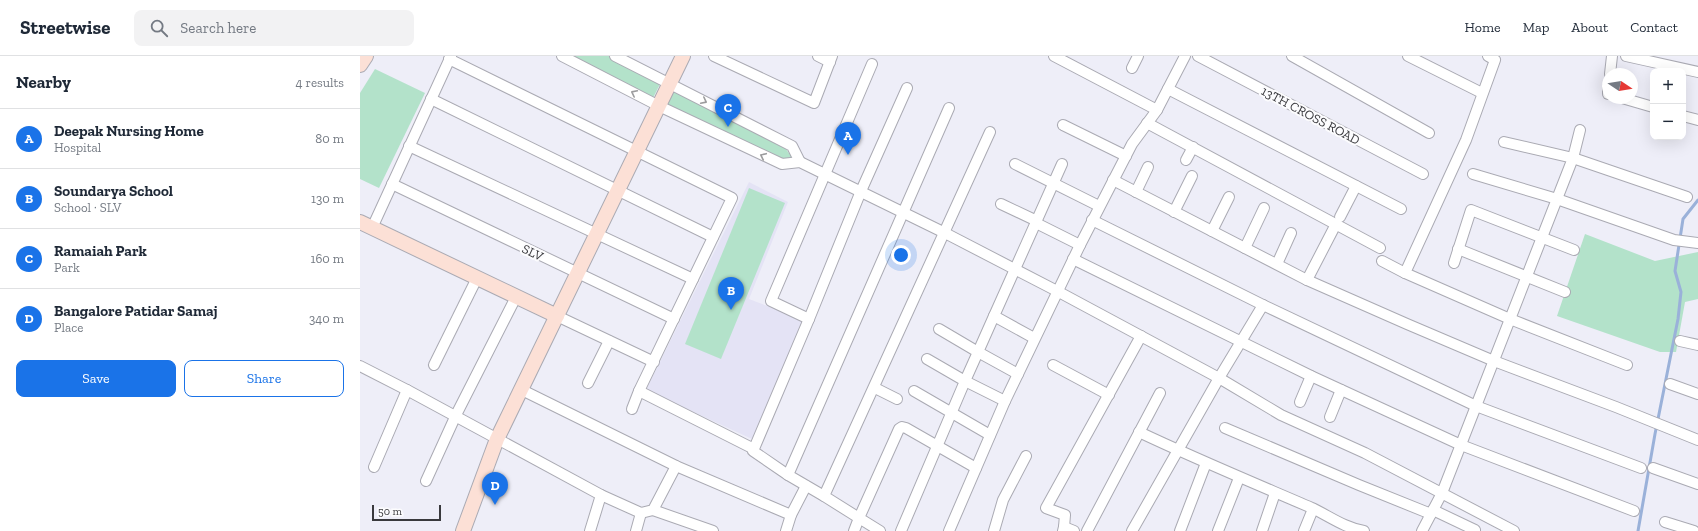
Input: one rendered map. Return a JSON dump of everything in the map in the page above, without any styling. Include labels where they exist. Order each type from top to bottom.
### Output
[{"type":"street","points":[[360,65],[366,56]]},
{"type":"street","points":[[562,56],[659,106],[782,164],[800,162],[861,191],[1057,291],[1219,378],[1281,415],[1364,453],[1514,531]]},
{"type":"street","points":[[615,56],[792,146],[800,162]]},
{"type":"street","points":[[463,531],[498,439],[683,56]]},
{"type":"street","points":[[714,56],[814,103],[831,59],[818,56]]},
{"type":"street","points":[[1054,56],[1156,110]]},
{"type":"street","points":[[1132,68],[1138,56]]},
{"type":"street","points":[[949,531],[1005,401],[1092,220],[1126,156],[1156,110],[1185,56]]},
{"type":"street","name":"13TH CROSS ROAD","points":[[1198,56],[1423,174]]},
{"type":"street","points":[[1292,56],[1429,133]]},
{"type":"street","points":[[1408,56],[1482,93]]},
{"type":"street","points":[[1405,273],[1466,140],[1495,60],[1488,56]]},
{"type":"street","points":[[1611,68],[1612,56]]},
{"type":"street","points":[[1626,56],[1665,60],[1698,72]]},
{"type":"street","points":[[632,409],[732,198],[636,152],[450,57],[392,184],[366,225],[654,362]]},
{"type":"street","points":[[809,319],[771,301],[872,64]]},
{"type":"street","points":[[880,531],[752,452],[809,319],[861,191],[907,88]]},
{"type":"street","points":[[1168,89],[1401,209]]},
{"type":"street","points":[[431,99],[713,237]]},
{"type":"street","points":[[1638,103],[1650,106]]},
{"type":"street","points":[[788,475],[949,108]]},
{"type":"street","points":[[1686,117],[1698,120]]},
{"type":"street","points":[[1147,123],[1338,221],[1380,248]]},
{"type":"street","points":[[1063,125],[1126,156]]},
{"type":"street","points":[[1422,531],[1442,493],[1461,445],[1573,158],[1580,130]]},
{"type":"street","points":[[824,496],[990,132]]},
{"type":"street","points":[[1504,142],[1573,158],[1687,197]]},
{"type":"street","points":[[409,146],[693,279]]},
{"type":"street","points":[[1186,160],[1193,147]]},
{"type":"street","points":[[1015,164],[1099,206]]},
{"type":"street","points":[[902,531],[937,445],[1062,164]]},
{"type":"street","points":[[1136,192],[1148,167]]},
{"type":"street","points":[[1473,174],[1556,199],[1674,240],[1698,243]]},
{"type":"street","points":[[1174,212],[1192,176]]},
{"type":"street","points":[[1113,180],[1307,280],[1494,361],[1698,440]]},
{"type":"street","name":"SLV","points":[[392,184],[674,319]]},
{"type":"street","points":[[1307,280],[1356,186]]},
{"type":"street","points":[[1212,231],[1229,197]]},
{"type":"street","points":[[1001,204],[1080,245]]},
{"type":"street","points":[[1245,248],[1264,208]]},
{"type":"street","points":[[1454,263],[1471,210],[1574,250]]},
{"type":"street","points":[[1092,220],[1263,305],[1476,406],[1641,468]]},
{"type":"street","points":[[1277,264],[1291,233]]},
{"type":"street","points":[[1458,249],[1565,292]]},
{"type":"street","points":[[1073,259],[1311,376],[1461,445],[1634,510]]},
{"type":"street","points":[[1382,261],[1405,273],[1510,319],[1627,365]]},
{"type":"street","points":[[434,365],[477,278]]},
{"type":"street","points":[[426,481],[456,415],[516,297]]},
{"type":"street","points":[[1132,531],[1219,378],[1263,305]]},
{"type":"street","points":[[994,316],[1034,338]]},
{"type":"street","points":[[939,329],[1018,374]]},
{"type":"street","points":[[1074,531],[1063,529],[1065,515],[1046,508],[1141,336]]},
{"type":"street","points":[[588,383],[609,340]]},
{"type":"street","points":[[1680,341],[1698,345]]},
{"type":"street","points":[[927,359],[1005,401]]},
{"type":"street","points":[[1053,365],[1109,395]]},
{"type":"street","points":[[360,366],[456,415],[601,494],[641,513],[653,510],[713,531]]},
{"type":"street","points":[[1300,402],[1311,376]]},
{"type":"street","points":[[1670,384],[1698,394]]},
{"type":"street","points":[[874,388],[897,399]]},
{"type":"street","points":[[374,467],[407,390]]},
{"type":"street","points":[[522,390],[676,466],[791,515]]},
{"type":"street","points":[[1330,417],[1341,390]]},
{"type":"street","points":[[914,391],[990,436]]},
{"type":"street","points":[[640,392],[754,449]]},
{"type":"street","points":[[1087,531],[1160,393]]},
{"type":"street","points":[[854,531],[899,429],[906,428],[976,468]]},
{"type":"street","points":[[1225,428],[1358,485],[1432,512],[1475,530]]},
{"type":"street","points":[[1139,432],[1239,478],[1313,509],[1354,530],[1361,531]]},
{"type":"street","points":[[994,531],[1003,500],[1026,456]]},
{"type":"street","points":[[1180,531],[1206,463]]},
{"type":"street","points":[[653,510],[676,466]]},
{"type":"street","points":[[1653,468],[1698,484]]},
{"type":"street","points":[[1218,531],[1239,478]]},
{"type":"street","points":[[786,531],[791,515],[806,486]]},
{"type":"street","points":[[1262,531],[1274,493]]},
{"type":"street","points":[[590,531],[601,494]]},
{"type":"street","points":[[1304,531],[1313,509]]},
{"type":"street","points":[[636,531],[641,513]]},
{"type":"street","points":[[1665,522],[1694,531]]},
{"type":"shaded area","points":[[749,182],[788,202],[749,299],[803,320],[752,439],[646,390]]},
{"type":"green space","points":[[568,56],[610,56],[661,82],[652,100]]},
{"type":"green space","points":[[375,69],[425,93],[379,188],[360,179],[360,93]]},
{"type":"green space","points":[[672,89],[786,149],[793,159],[780,161],[665,106]]},
{"type":"green space","points":[[749,188],[785,203],[721,359],[685,344]]},
{"type":"green space","points":[[1585,234],[1655,261],[1698,252],[1698,299],[1685,302],[1676,352],[1660,352],[1557,316]]},
{"type":"waterway","points":[[1638,531],[1655,434],[1678,319],[1681,292],[1675,271],[1683,219],[1698,200]]},
{"type":"place","name":"Ramaiah Park","points":[[728,127]]},
{"type":"place","name":"Deepak Nursing Home","points":[[848,155]]},
{"type":"place","name":"Soundarya School","points":[[731,310]]},
{"type":"place","name":"Bangalore Patidar Samaj","points":[[495,505]]}]
